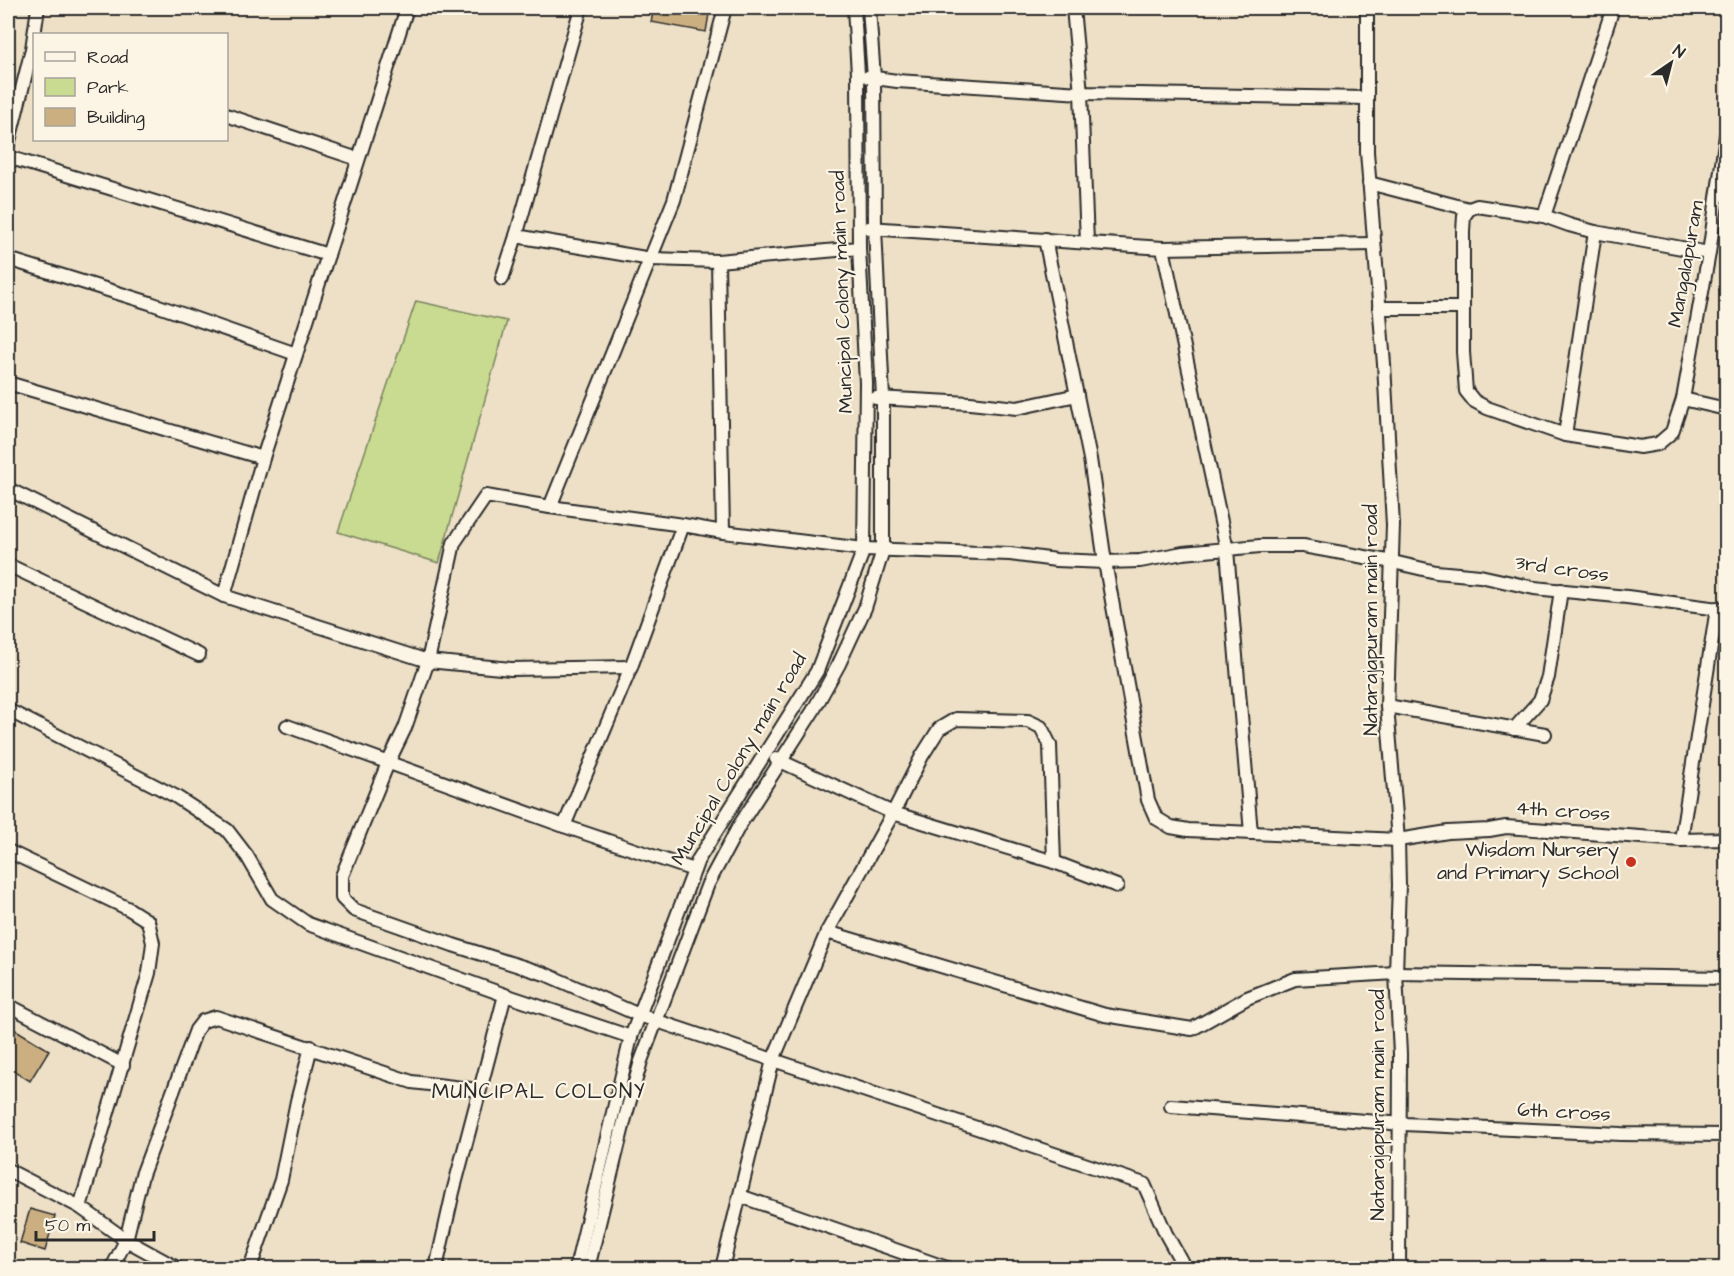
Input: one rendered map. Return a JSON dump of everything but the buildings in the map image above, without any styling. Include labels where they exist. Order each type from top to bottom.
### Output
[{"type":"street","points":[[35,33],[38,8]]},
{"type":"street","points":[[224,597],[263,458],[406,8]]},
{"type":"street","points":[[502,279],[581,8]]},
{"type":"street","points":[[550,507],[674,200],[725,8]]},
{"type":"street","name":"Muncipal Colony main road","points":[[576,1269],[631,1037],[698,860],[817,671],[864,549],[866,397],[859,248],[858,74],[854,8]]},
{"type":"street","points":[[588,1269],[641,1061],[708,884],[739,826],[781,762],[839,664],[865,608],[883,550],[883,398],[875,228],[874,78],[869,8]]},
{"type":"street","points":[[1073,8],[1081,93],[1087,242]]},
{"type":"street","name":"Natarajapuram main road","points":[[1367,8],[1367,152],[1393,513],[1387,706],[1398,840],[1399,885],[1396,973],[1400,1053],[1398,1269]]},
{"type":"street","points":[[1544,216],[1613,8]]},
{"type":"street","points":[[8,145],[33,50]]},
{"type":"street","points":[[858,74],[897,81],[1081,93],[1367,98]]},
{"type":"street","points":[[228,115],[358,159]]},
{"type":"street","name":"Mangalapuram","points":[[1469,209],[1464,216],[1463,231],[1462,352],[1466,391],[1474,401],[1487,408],[1565,435],[1640,447],[1658,444],[1672,432],[1683,399],[1709,253],[1726,136]]},
{"type":"street","points":[[8,158],[328,255]]},
{"type":"street","points":[[1370,183],[1469,209],[1477,206],[1544,216],[1595,232],[1709,253]]},
{"type":"street","points":[[859,228],[1163,248],[1374,244]]},
{"type":"street","points":[[1565,435],[1595,232]]},
{"type":"street","points":[[516,236],[651,258],[718,261],[859,248]]},
{"type":"street","points":[[1046,239],[1089,459],[1105,562]]},
{"type":"street","points":[[1163,248],[1227,550],[1251,833]]},
{"type":"street","points":[[8,259],[150,303],[296,354]]},
{"type":"street","points":[[718,261],[723,532]]},
{"type":"street","points":[[1379,308],[1463,308]]},
{"type":"street","points":[[8,383],[263,458]]},
{"type":"street","points":[[866,397],[1017,408],[1077,395]]},
{"type":"street","points":[[1683,399],[1726,409]]},
{"type":"street","points":[[8,489],[224,597],[429,661],[511,669],[631,667]]},
{"type":"street","name":"3rd cross","points":[[429,661],[454,543],[486,496],[723,532],[864,549],[1010,554],[1056,560],[1105,562],[1140,561],[1183,553],[1260,546],[1303,546],[1436,572],[1480,576],[1534,588],[1722,609]]},
{"type":"street","points":[[564,826],[631,667],[684,525]]},
{"type":"street","name":"4th cross","points":[[1105,562],[1148,800],[1156,818],[1171,827],[1188,830],[1398,840],[1448,832],[1506,827],[1681,840],[1726,839]]},
{"type":"street","points":[[8,565],[199,655]]},
{"type":"street","points":[[1514,729],[1540,700],[1548,677],[1561,590]]},
{"type":"street","points":[[1681,840],[1722,609]]},
{"type":"street","points":[[429,661],[405,728],[388,763],[342,876],[342,898],[354,910],[545,974],[639,1015],[1144,1184],[1166,1234],[1185,1269]]},
{"type":"street","points":[[1387,706],[1545,734]]},
{"type":"street","points":[[8,710],[175,796],[226,830],[247,856],[272,899],[308,924],[505,995],[631,1037]]},
{"type":"street","points":[[722,1269],[773,1059],[827,932],[922,756],[939,729],[956,719],[1028,721],[1041,728],[1050,745],[1054,862]]},
{"type":"street","points":[[287,726],[564,826],[694,870]]},
{"type":"street","points":[[765,754],[893,813],[1054,862],[1118,886]]},
{"type":"street","points":[[8,851],[129,909],[148,921],[153,943],[149,973],[80,1207]]},
{"type":"street","points":[[827,932],[1105,1015],[1192,1029],[1247,998],[1295,979],[1396,973],[1726,978]]},
{"type":"street","points":[[436,1269],[453,1192],[505,995]]},
{"type":"street","points":[[8,1005],[123,1065]]},
{"type":"street","points":[[112,1269],[126,1240],[142,1175],[196,1030],[203,1021],[216,1017],[412,1082],[479,1090]]},
{"type":"street","points":[[250,1269],[281,1180],[311,1047]]},
{"type":"street","name":"6th cross","points":[[1171,1106],[1399,1124],[1621,1134],[1726,1135]]},
{"type":"street","points":[[8,1170],[80,1207],[126,1240],[177,1269]]},
{"type":"street","points":[[740,1196],[947,1269]]},
{"type":"green space","points":[[416,301],[507,321],[439,563],[338,532]]},
{"type":"place","name":"Wisdom Nursery and Primary School","points":[[1631,862]]},
{"type":"district","name":"MUNCIPAL COLONY","points":[[539,1091]]}]
